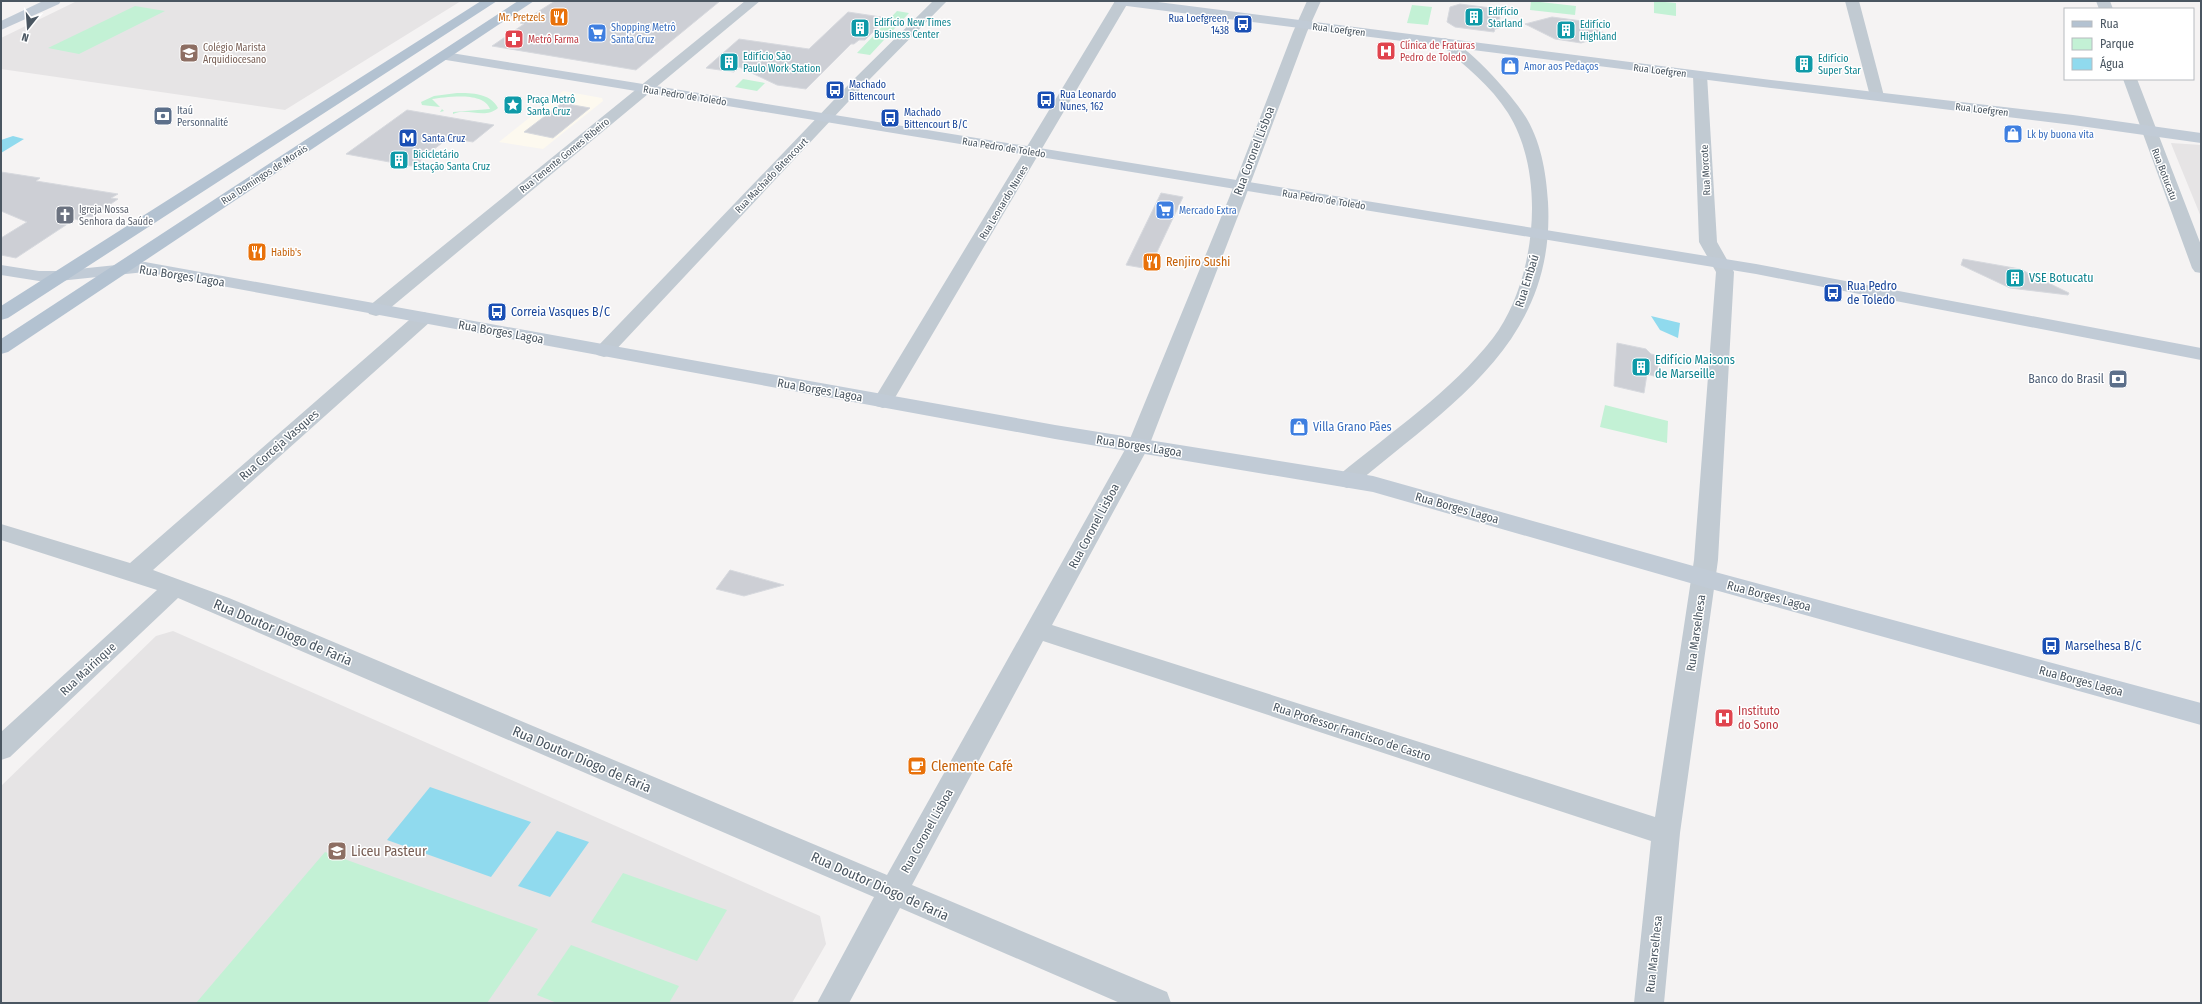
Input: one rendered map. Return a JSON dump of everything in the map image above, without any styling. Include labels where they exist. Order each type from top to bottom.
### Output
[{"type":"main road","name":"Rua Domingos de Morais","points":[[1,314],[490,1]]},
{"type":"main road","name":"Rua Domingos de Morais","points":[[1,348],[120,268],[527,1]]},
{"type":"street","points":[[1,26],[54,1]]},
{"type":"street","name":"Rua Tenente Gomes Ribeiro","points":[[376,310],[753,1]]},
{"type":"street","name":"Rua Machado Bitencourt","points":[[604,351],[826,118],[940,1]]},
{"type":"street","name":"Rua Loefgren","points":[[1120,1],[1700,75],[2148,130],[2201,138]]},
{"type":"street","name":"Rua Leonardo Nunes","points":[[883,401],[1033,151],[1120,1]]},
{"type":"street","name":"Rua Coronel Lisboa","points":[[832,1003],[1138,446],[1303,24],[1314,1]]},
{"type":"street","points":[[1852,1],[1877,96]]},
{"type":"street","name":"Rua Embaú","points":[[1347,480],[1447,398],[1489,355],[1508,328],[1526,294],[1537,252],[1538,180],[1535,160],[1523,126],[1486,78],[1445,42]]},
{"type":"street","name":"Rua Pedro de Toledo","points":[[445,56],[1720,263],[2201,354]]},
{"type":"street","name":"Rua Morcote","points":[[1700,75],[1708,242],[1720,263]]},
{"type":"street","name":"Rua Botucatu","points":[[2130,80],[2201,268]]},
{"type":"street","name":"Rua Marselhesa","points":[[1649,1003],[1666,834],[1704,578],[1725,272],[1720,263]]},
{"type":"street","name":"Rua Borges Lagoa","points":[[1,270],[39,276],[59,276],[120,268],[145,267],[883,401],[1138,446],[1373,484],[1704,578],[2201,714]]},
{"type":"street","name":"Rua Corceja Vasques","points":[[134,573],[423,318]]},
{"type":"street","name":"Rua Doutor Diogo de Faria","points":[[1,532],[134,573],[221,606],[1156,1003]]},
{"type":"street","name":"Rua Mairinque","points":[[1,749],[174,588]]},
{"type":"street","name":"Rua Professor Francisco de Castro","points":[[1038,630],[1666,834]]},
{"type":"shaded area","name":"Colégio Marista Arquidiocesano","points":[[77,1],[461,1],[285,110],[1,69],[1,38]]},
{"type":"shaded area","points":[[563,91],[602,98],[603,101],[543,149],[499,142]]},
{"type":"shaded area","points":[[2171,143],[2201,145],[2201,217],[2172,146]]},
{"type":"shaded area","name":"Liceu Pasteur","points":[[173,631],[820,916],[826,944],[792,1003],[1,1003],[1,786],[156,636]]},
{"type":"green space","points":[[1531,1],[1576,6],[1575,15],[1530,10]]},
{"type":"green space","points":[[1654,1],[1676,3],[1676,16],[1654,13]]},
{"type":"green space","points":[[1412,5],[1432,7],[1428,25],[1407,23]]},
{"type":"green space","points":[[135,6],[165,11],[79,54],[48,48]]},
{"type":"green space","points":[[897,11],[909,13],[870,55],[857,53]]},
{"type":"green space","points":[[743,79],[765,83],[757,91],[735,87]]},
{"type":"green space","points":[[469,93],[490,99],[498,108],[487,113],[459,112],[453,114],[453,112],[490,109],[486,103],[480,100],[473,97],[464,96],[432,99],[440,107],[422,105],[421,102],[434,96]]},
{"type":"green space","points":[[1605,405],[1668,421],[1667,443],[1600,427]]},
{"type":"green space","points":[[325,852],[538,929],[487,1003],[196,1003]]},
{"type":"green space","points":[[623,873],[727,910],[697,961],[591,922]]},
{"type":"green space","points":[[571,945],[679,986],[669,1003],[557,1003],[537,995]]},
{"type":"water","points":[[13,136],[24,139],[1,153],[1,140]]},
{"type":"water","points":[[1651,316],[1680,323],[1678,338],[1660,330]]},
{"type":"water","points":[[430,787],[531,822],[491,877],[387,840]]},
{"type":"water","points":[[557,831],[589,842],[550,897],[518,886]]},
{"type":"building","name":"Shopping Metrô Santa Cruz","points":[[555,1],[720,1],[636,70],[492,46],[524,24],[520,23]]},
{"type":"building","name":"Edifício Starland","points":[[1460,4],[1491,8],[1500,13],[1499,28],[1495,29],[1494,32],[1455,27],[1447,22],[1450,7]]},
{"type":"building","points":[[848,12],[881,17],[877,21],[883,22],[865,40],[859,40],[854,44],[851,44],[806,89],[777,85],[739,67],[734,72],[706,68],[739,39],[809,49]]},
{"type":"building","name":"Edifício Highland","points":[[1552,17],[1582,21],[1608,35],[1581,43],[1555,39],[1525,24]]},
{"type":"building","points":[[562,103],[590,108],[553,138],[524,132]]},
{"type":"building","name":"Santa Cruz","points":[[407,110],[494,125],[473,142],[467,141],[464,143],[446,140],[421,159],[420,163],[411,166],[346,154]]},
{"type":"building","name":"Igreja Nossa Senhora da Saúde","points":[[1,172],[40,178],[36,181],[118,194],[111,198],[118,199],[92,217],[84,216],[78,220],[75,219],[16,258],[1,255],[1,238],[27,222],[1,211]]},
{"type":"building","points":[[1161,193],[1183,197],[1149,269],[1126,265]]},
{"type":"building","points":[[1963,259],[2020,269],[2069,293],[2068,295],[2010,288],[1961,265]]},
{"type":"building","name":"Edifício Maisons de Marseille","points":[[1617,343],[1646,349],[1651,354],[1659,356],[1657,377],[1647,374],[1644,393],[1614,386]]},
{"type":"building","points":[[730,570],[784,585],[744,596],[716,589]]},
{"type":"place","name":"Mr. Pretzels","points":[[559,17]]},
{"type":"place","name":"Edifício Starland","points":[[1474,17]]},
{"type":"place","name":"Rua Loefgreen, 1438","points":[[1243,24]]},
{"type":"place","name":"Edifício New Times Business Center","points":[[860,28]]},
{"type":"place","name":"Edifício Highland","points":[[1566,30]]},
{"type":"place","name":"Shopping Metrô Santa Cruz","points":[[597,33]]},
{"type":"place","name":"Metrô Farma","points":[[514,39]]},
{"type":"place","name":"Clínica de Fraturas Pedro de Toledo","points":[[1386,51]]},
{"type":"place","name":"Colégio Marista Arquidiocesano","points":[[189,53]]},
{"type":"place","name":"Edifício São Paulo Work Station","points":[[729,62]]},
{"type":"place","name":"Edifício Super Star","points":[[1804,64]]},
{"type":"place","name":"Amor aos Pedaços","points":[[1510,66]]},
{"type":"place","name":"Machado Bittencourt","points":[[835,90]]},
{"type":"place","name":"Rua Leonardo Nunes, 162","points":[[1046,100]]},
{"type":"place","name":"Praça Metrô Santa Cruz","points":[[513,105]]},
{"type":"place","name":"Itaú Personnalité","points":[[163,116]]},
{"type":"place","name":"Machado Bittencourt B/C","points":[[890,118]]},
{"type":"place","name":"Lk by buona vita","points":[[2013,134]]},
{"type":"place","name":"Santa Cruz","points":[[408,138]]},
{"type":"place","name":"Bicicletário Estação Santa Cruz","points":[[399,160]]},
{"type":"place","name":"Mercado Extra","points":[[1165,210]]},
{"type":"place","name":"Igreja Nossa Senhora da Saúde","points":[[65,215]]},
{"type":"place","name":"Habib's","points":[[257,252]]},
{"type":"place","name":"Renjiro Sushi","points":[[1152,262]]},
{"type":"place","name":"VSE Botucatu","points":[[2015,278]]},
{"type":"place","name":"Rua Pedro de Toledo","points":[[1833,293]]},
{"type":"place","name":"Correia Vasques B/C","points":[[497,312]]},
{"type":"place","name":"Edifício Maisons de Marseille","points":[[1641,367]]},
{"type":"place","name":"Banco do Brasil","points":[[2118,379]]},
{"type":"place","name":"Villa Grano Pães","points":[[1299,427]]},
{"type":"place","name":"Marselhesa B/C","points":[[2051,646]]},
{"type":"place","name":"Instituto do Sono","points":[[1724,718]]},
{"type":"place","name":"Clemente Café","points":[[917,766]]},
{"type":"place","name":"Liceu Pasteur","points":[[337,851]]}]
